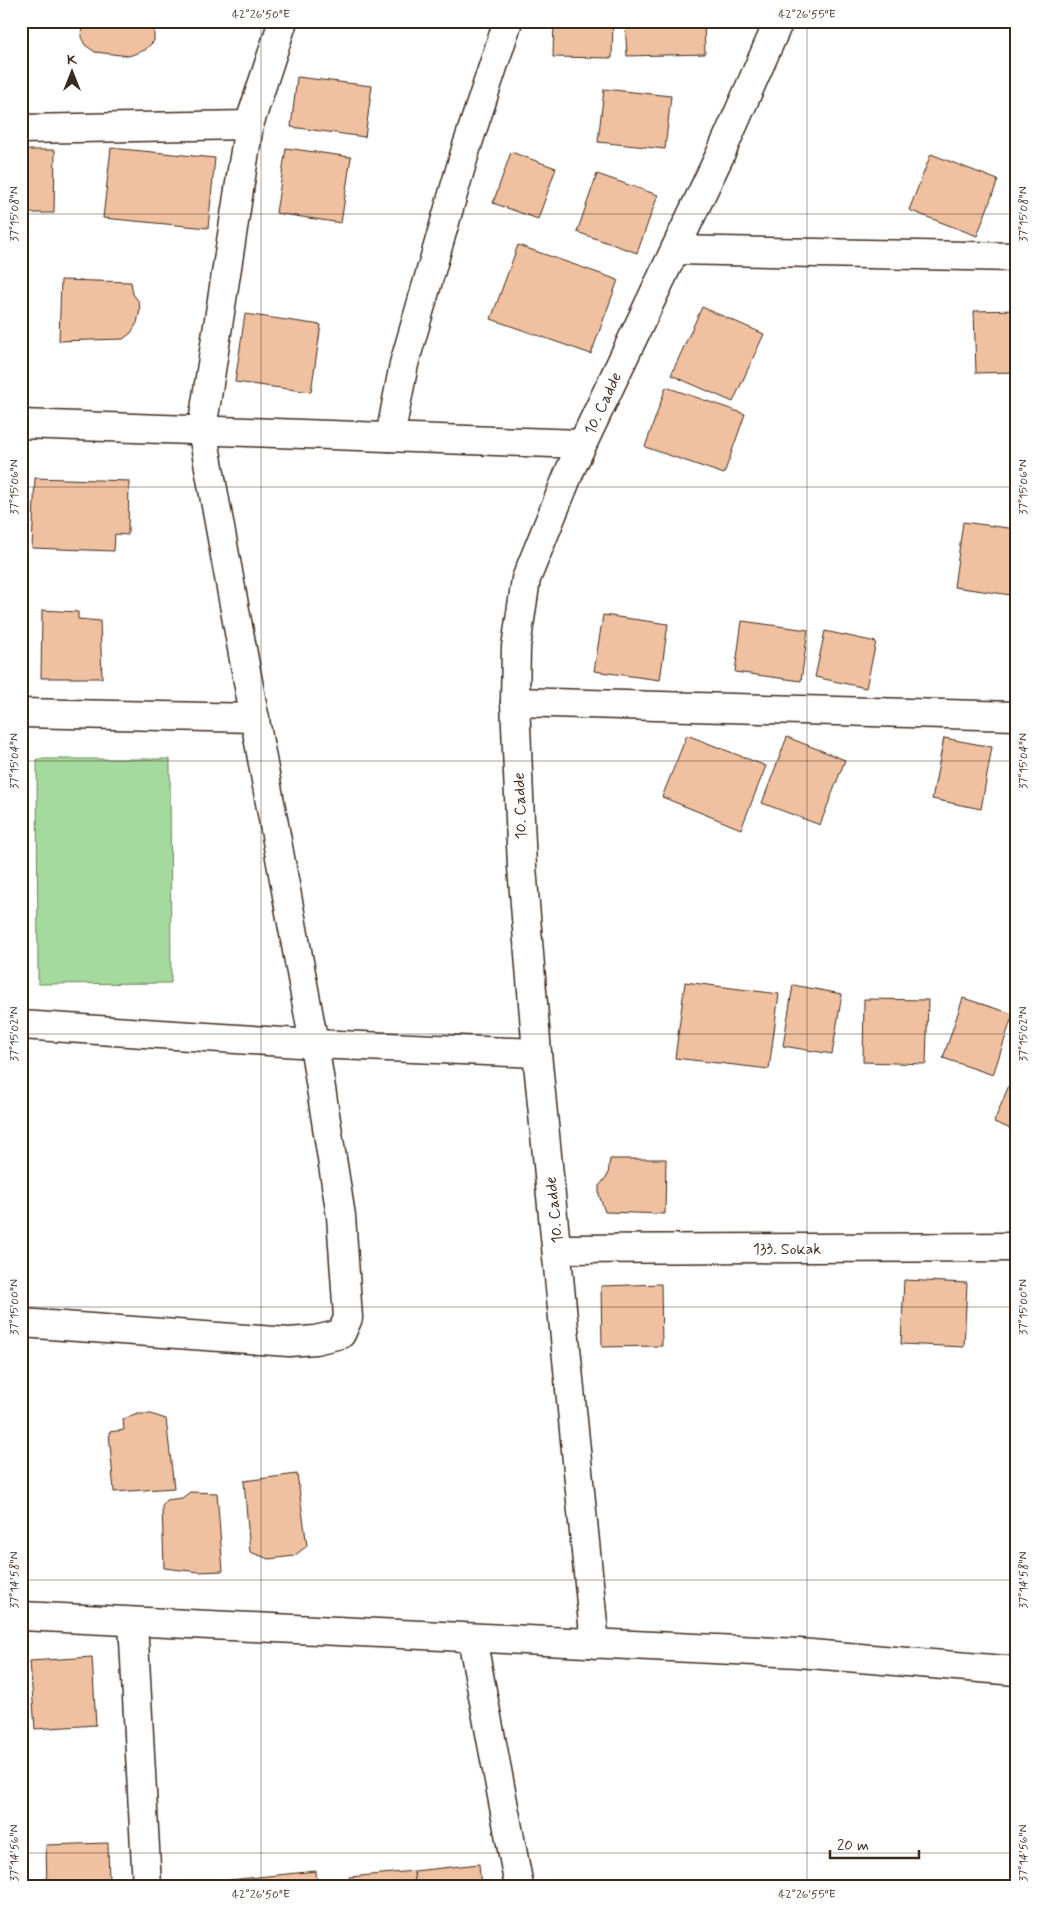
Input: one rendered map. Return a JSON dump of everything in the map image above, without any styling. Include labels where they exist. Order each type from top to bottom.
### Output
[{"type":"street","points":[[21,1323],[289,1342],[315,1340],[341,1334],[348,1318],[341,1216],[314,1044],[202,429],[249,125],[283,21]]},
{"type":"street","points":[[390,437],[407,354],[466,150],[508,21]]},
{"type":"street","name":"10. Cadde","points":[[595,1644],[536,1053],[522,867],[515,702],[516,647],[526,579],[582,444],[779,21]]},
{"type":"street","points":[[21,129],[249,125]]},
{"type":"street","points":[[674,250],[1016,257]]},
{"type":"street","points":[[21,424],[582,444]]},
{"type":"street","points":[[515,702],[1016,716]]},
{"type":"street","points":[[21,713],[255,718]]},
{"type":"street","points":[[21,1025],[314,1044],[536,1053]]},
{"type":"street","name":"133. Sokak","points":[[557,1249],[1016,1248]]},
{"type":"street","points":[[21,1616],[800,1653],[1016,1670]]},
{"type":"street","points":[[132,1622],[147,1886]]},
{"type":"street","points":[[472,1638],[519,1886]]},
{"type":"green space","points":[[37,759],[170,759],[171,983],[38,984]]},
{"type":"building","points":[[82,21],[154,21],[154,41],[145,50],[129,56],[95,52],[85,45],[81,37]]},
{"type":"building","points":[[554,21],[613,21],[612,58],[553,57]]},
{"type":"building","points":[[625,21],[704,21],[705,54],[627,56]]},
{"type":"building","points":[[297,77],[372,86],[365,137],[291,127]]},
{"type":"building","points":[[604,89],[671,96],[665,149],[598,142]]},
{"type":"building","points":[[111,148],[215,158],[208,228],[103,218]]},
{"type":"building","points":[[286,148],[351,157],[341,223],[276,213]]},
{"type":"building","points":[[21,150],[55,150],[54,213],[21,213]]},
{"type":"building","points":[[511,152],[556,168],[538,219],[493,203]]},
{"type":"building","points":[[931,154],[998,180],[977,236],[909,210]]},
{"type":"building","points":[[597,174],[658,195],[637,253],[577,232]]},
{"type":"building","points":[[518,245],[618,280],[591,354],[491,319]]},
{"type":"building","points":[[61,280],[131,282],[133,294],[139,302],[140,310],[137,323],[131,333],[123,339],[59,341]]},
{"type":"building","points":[[702,307],[764,334],[733,402],[671,375]]},
{"type":"building","points":[[1016,310],[1016,372],[976,373],[974,311]]},
{"type":"building","points":[[245,314],[321,325],[311,392],[235,382]]},
{"type":"building","points":[[666,387],[745,414],[724,474],[645,447]]},
{"type":"building","points":[[35,478],[129,481],[128,535],[115,534],[114,551],[32,548]]},
{"type":"building","points":[[963,522],[1016,529],[1016,563],[1011,595],[954,587]]},
{"type":"building","points":[[42,610],[78,612],[78,619],[100,621],[102,678],[41,678]]},
{"type":"building","points":[[603,615],[668,624],[660,680],[594,671]]},
{"type":"building","points":[[742,621],[808,630],[801,681],[735,672]]},
{"type":"building","points":[[825,631],[876,642],[866,688],[815,677]]},
{"type":"building","points":[[687,735],[766,766],[741,829],[662,797]]},
{"type":"building","points":[[787,737],[845,760],[820,825],[762,803]]},
{"type":"building","points":[[944,738],[992,747],[981,809],[932,799]]},
{"type":"building","points":[[685,982],[779,994],[769,1069],[675,1058]]},
{"type":"building","points":[[793,985],[842,994],[832,1054],[783,1046]]},
{"type":"building","points":[[963,998],[1013,1014],[993,1075],[943,1058]]},
{"type":"building","points":[[864,999],[928,1000],[926,1064],[863,1062]]},
{"type":"building","points":[[1016,1068],[1016,1131],[994,1122]]},
{"type":"building","points":[[610,1159],[666,1159],[665,1214],[605,1212],[599,1195],[599,1186],[608,1175]]},
{"type":"building","points":[[904,1280],[967,1283],[964,1347],[901,1344]]},
{"type":"building","points":[[661,1284],[662,1346],[602,1347],[601,1286]]},
{"type":"building","points":[[138,1414],[151,1414],[166,1419],[174,1488],[114,1492],[109,1432],[124,1430],[123,1419]]},
{"type":"building","points":[[297,1474],[307,1546],[294,1556],[269,1559],[250,1552],[244,1481]]},
{"type":"building","points":[[190,1492],[217,1493],[223,1571],[199,1572],[164,1568],[162,1506],[166,1500],[182,1498]]},
{"type":"building","points":[[21,1654],[24,1654],[25,1719],[21,1719]]},
{"type":"building","points":[[92,1657],[96,1725],[35,1729],[30,1661]]},
{"type":"building","points":[[108,1843],[109,1886],[47,1886],[46,1845]]},
{"type":"building","points":[[479,1864],[481,1886],[415,1886],[414,1871]]},
{"type":"building","points":[[316,1871],[317,1886],[210,1886],[210,1882]]},
{"type":"building","points":[[414,1871],[415,1886],[350,1886],[349,1877]]}]
